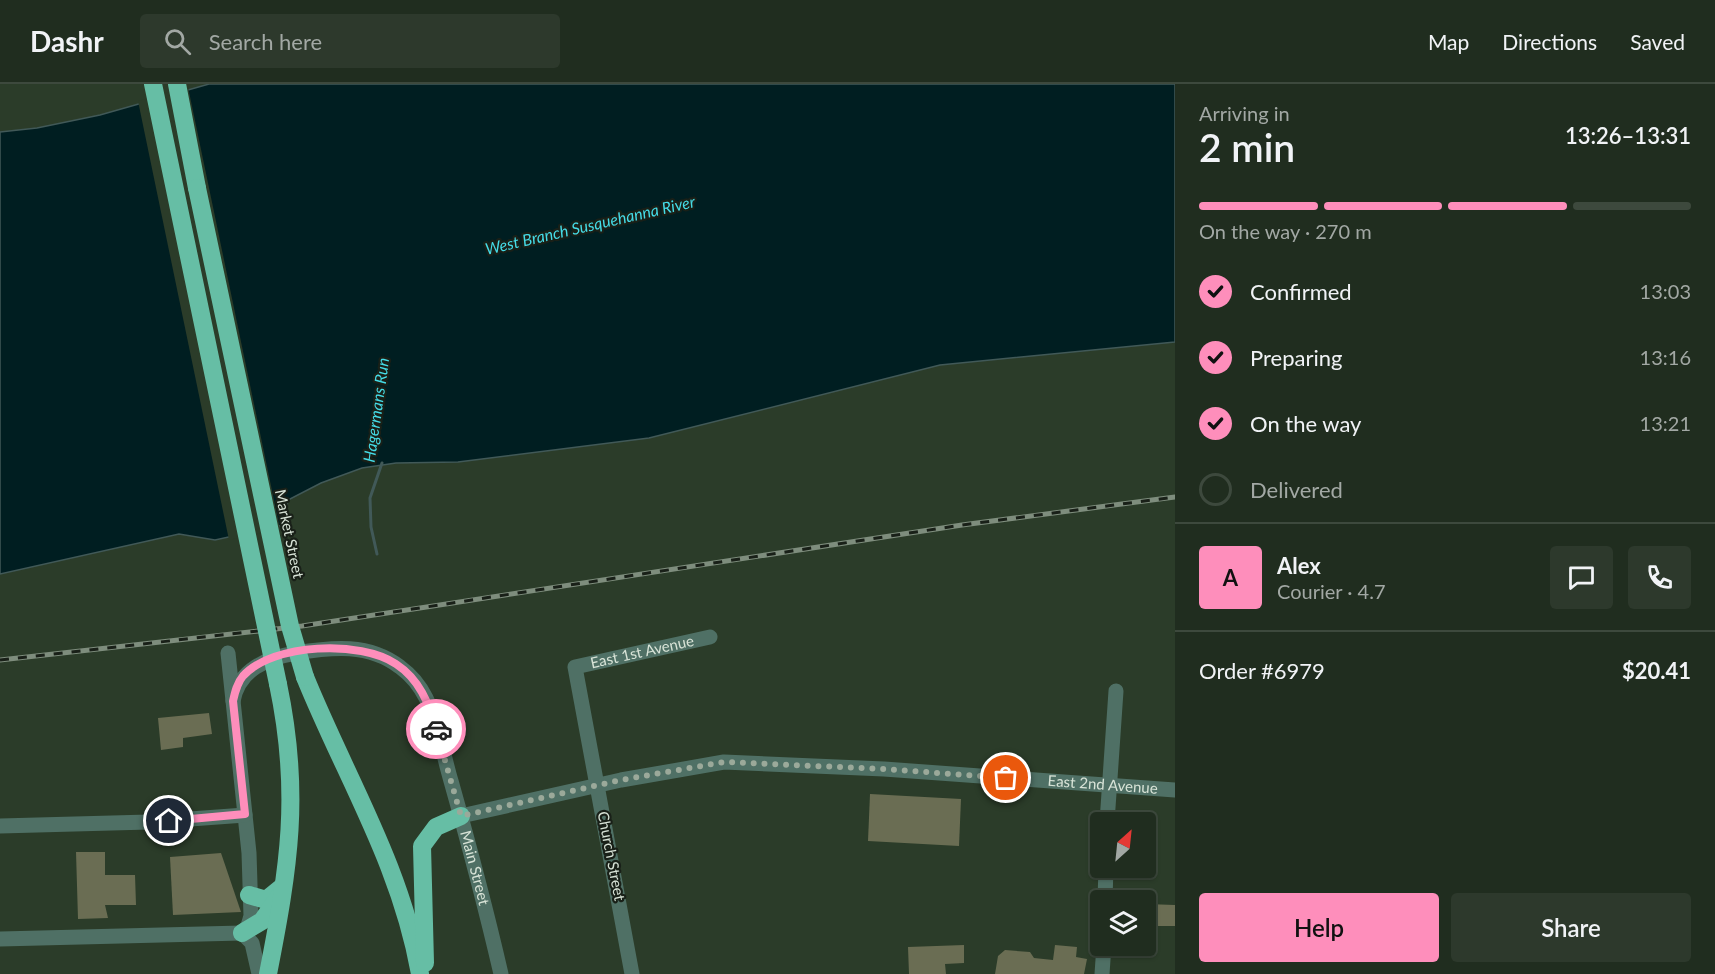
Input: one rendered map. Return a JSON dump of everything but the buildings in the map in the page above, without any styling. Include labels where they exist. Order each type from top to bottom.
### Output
[{"type":"highway","points":[[153,84],[287,734],[292,786],[291,833],[285,884],[268,974]]},
{"type":"highway","name":"Market Street","points":[[177,84],[287,614],[305,678],[391,866],[423,974]]},
{"type":"highway","points":[[423,974],[427,937],[422,846],[427,836],[436,827],[461,816]]},
{"type":"highway","points":[[249,895],[266,900],[273,897],[285,884]]},
{"type":"highway","points":[[242,933],[256,926],[267,915],[285,884]]},
{"type":"street","name":"East 1st Avenue","points":[[575,667],[710,638]]},
{"type":"street","name":"Main Street","points":[[233,701],[241,678],[263,663],[293,654],[332,648],[362,649],[379,655],[403,669],[416,682],[430,707],[461,816],[501,974]]},
{"type":"street","points":[[228,653],[245,814],[250,921],[242,933]]},
{"type":"street","name":"Church Street","points":[[575,667],[632,974]]},
{"type":"street","points":[[1107,812],[1116,691]]},
{"type":"street","name":"East 2nd Avenue","points":[[461,816],[598,785],[724,762],[884,769],[1175,790]]},
{"type":"street","points":[[0,826],[148,822],[245,814]]},
{"type":"street","points":[[0,939],[242,933],[252,943],[258,974]]},
{"type":"street","points":[[1102,974],[1103,956]]},
{"type":"water","name":"West Branch Susquehanna River","points":[[209,84],[1175,84],[1175,342],[940,365],[649,438],[458,462],[396,463],[362,468],[321,483],[288,500],[283,525],[215,540],[179,534],[0,574],[0,132],[37,128],[100,115]]},
{"type":"pier","points":[[188,87],[280,529],[229,540],[138,101]]},
{"type":"waterway","name":"Hagermans Run","points":[[377,554],[371,527],[370,498],[382,463]]},
{"type":"railway","points":[[0,660],[302,626],[962,525],[1175,497]]},
{"type":"way so far","points":[[436,729],[461,816],[621,780],[724,762],[884,769],[1006,778]]},
{"type":"route","points":[[169,821],[245,814],[233,701],[241,678],[272,659],[307,651],[343,647],[362,649],[388,658],[416,682],[430,707],[436,729]]}]
